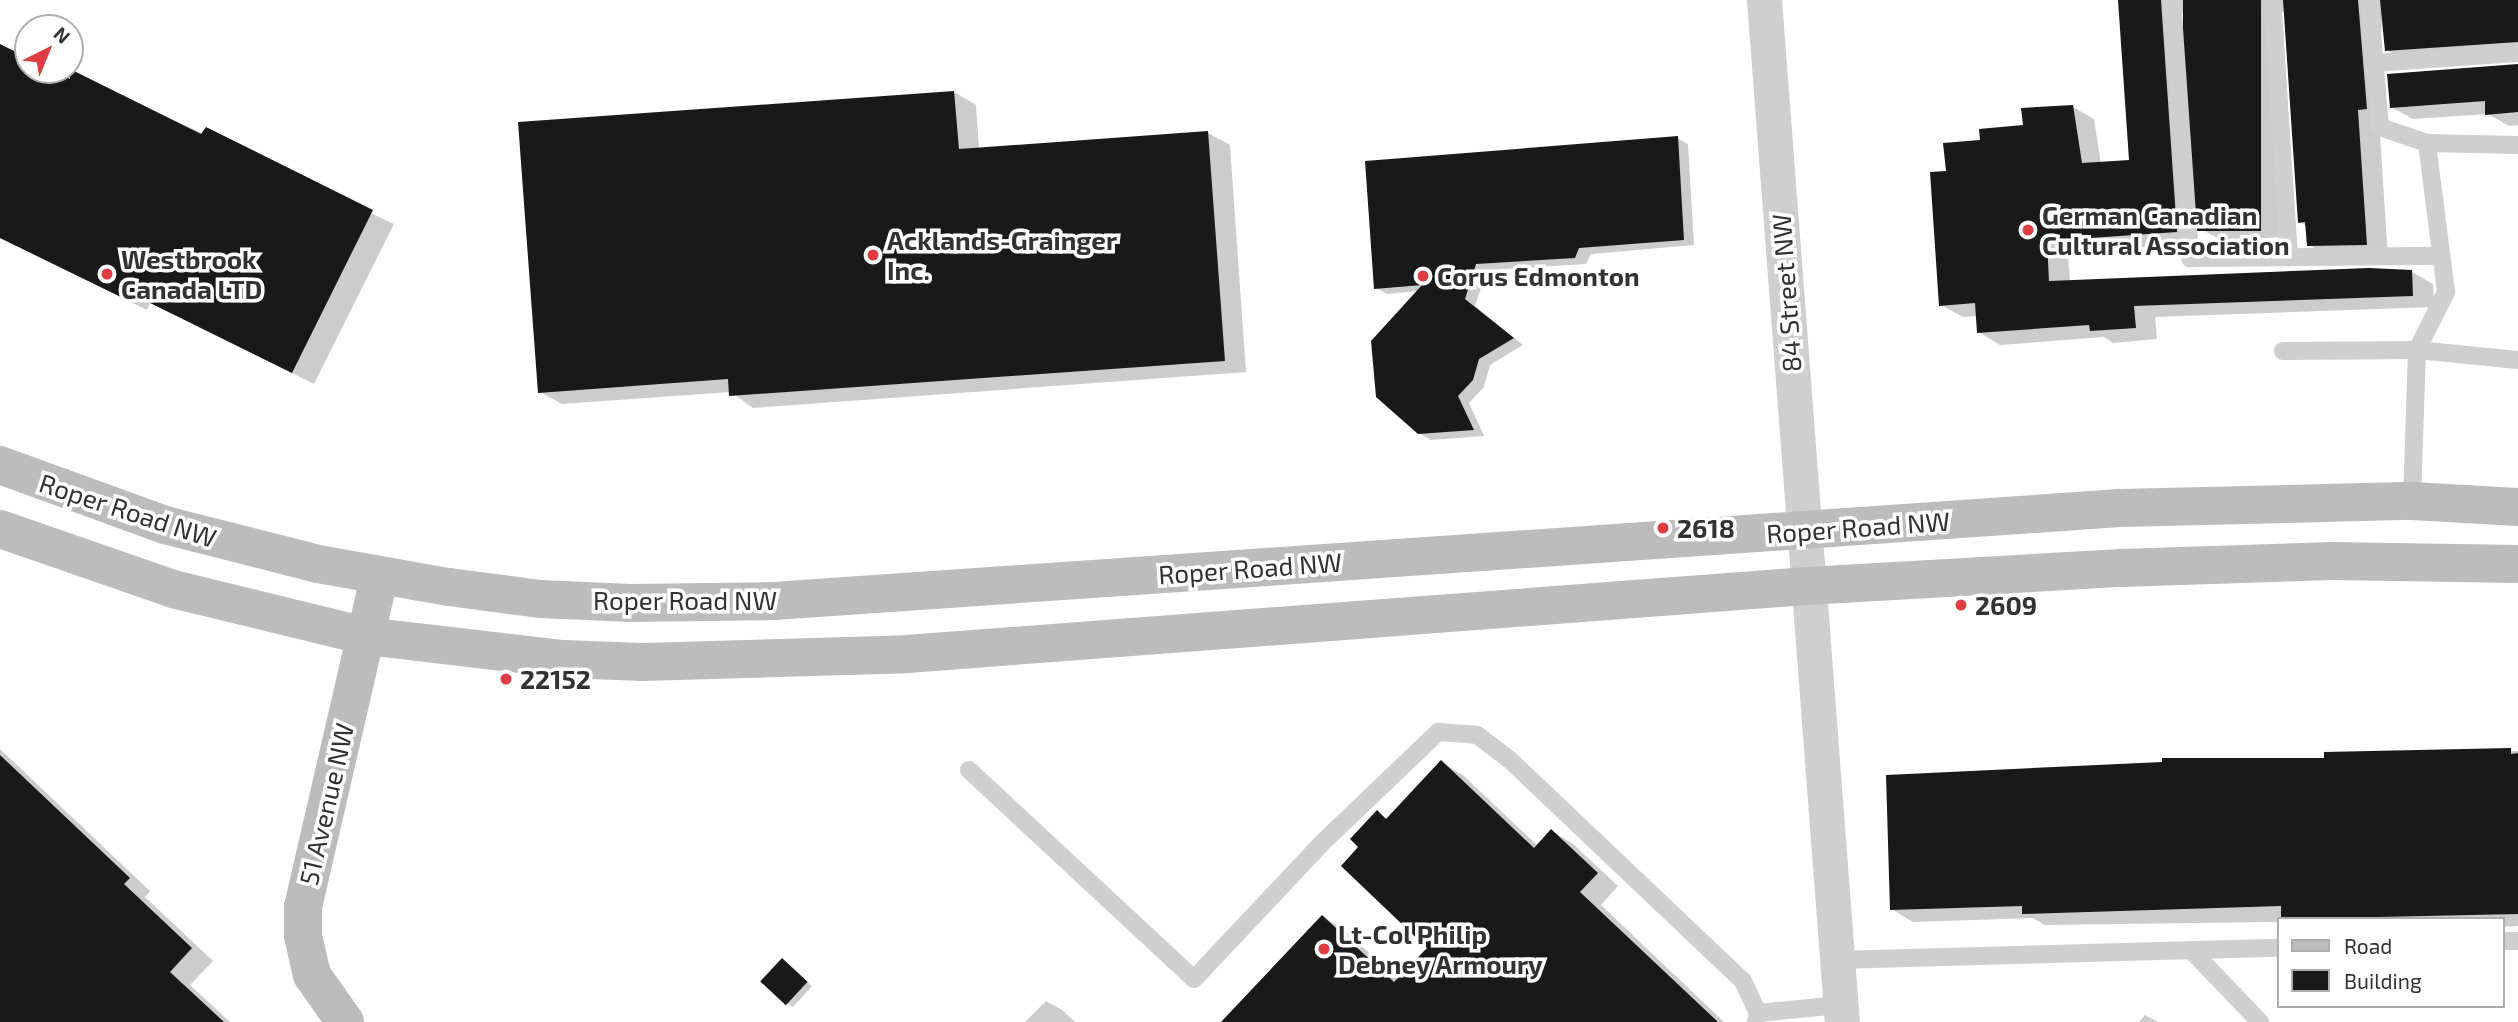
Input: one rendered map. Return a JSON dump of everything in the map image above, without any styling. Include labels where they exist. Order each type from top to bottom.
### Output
[{"type":"main road","name":"Roper Road NW","points":[[0,465],[165,525],[379,577],[540,598],[774,601],[2133,508],[2412,501],[2518,507]]},
{"type":"main road","name":"Roper Road NW","points":[[0,529],[173,589],[366,636],[563,659],[773,660],[1807,586],[2333,561],[2518,564]]},
{"type":"main road","name":"51 Avenue NW","points":[[345,1022],[312,975],[303,936],[303,907],[379,577]]},
{"type":"street","name":"84 Street NW","points":[[1764,0],[1841,1014]]},
{"type":"lane","points":[[2172,0],[2190,258],[2440,256]]},
{"type":"lane","points":[[2272,0],[2289,257]]},
{"type":"lane","points":[[2369,0],[2381,127],[2427,143],[2518,145]]},
{"type":"lane","points":[[2374,62],[2518,53]]},
{"type":"lane","points":[[2412,501],[2417,351],[2445,292],[2427,143]]},
{"type":"lane","points":[[2283,351],[2417,351],[2518,360]]},
{"type":"lane","points":[[968,770],[1194,979],[1322,843],[1438,732],[1477,735],[1510,760],[1743,981],[1757,1018],[1841,1014]]},
{"type":"lane","points":[[1837,960],[2276,948]]},
{"type":"lane","points":[[2191,950],[2260,1022]]},
{"type":"building","name":"German Canadian Cultural Association","points":[[2118,0],[2161,0],[2177,232],[2047,241],[2049,281],[2369,268],[2412,270],[2413,296],[2134,306],[2136,328],[2090,331],[2089,325],[1977,333],[1975,303],[1939,306],[1930,172],[1946,171],[1943,143],[1980,140],[1979,129],[2023,125],[2021,108],[2073,105],[2082,163],[2129,160]]},
{"type":"building","points":[[2183,0],[2261,0],[2261,231],[2183,231]]},
{"type":"building","points":[[2283,0],[2358,0],[2367,109],[2358,110],[2367,245],[2307,246],[2305,222],[2298,223]]},
{"type":"building","points":[[2380,0],[2518,0],[2518,42],[2385,51]]},
{"type":"building","points":[[0,44],[14,51],[14,84],[84,84],[84,76],[201,134],[206,127],[373,210],[292,373],[128,292],[125,299],[0,238]]},
{"type":"building","points":[[2518,64],[2518,112],[2485,115],[2485,101],[2390,108],[2387,74]]},
{"type":"building","name":"Acklands-Grainger Inc.","points":[[954,91],[959,149],[1208,131],[1225,361],[729,396],[728,379],[538,393],[518,122]]},
{"type":"building","name":"Corus Edmonton","points":[[1678,136],[1684,240],[1579,248],[1575,258],[1476,264],[1465,299],[1514,338],[1479,359],[1473,380],[1458,396],[1474,430],[1418,434],[1376,397],[1371,341],[1422,285],[1374,289],[1365,161]]},
{"type":"building","points":[[2511,748],[2511,754],[2518,753],[2518,914],[2281,917],[2281,906],[2022,914],[2022,906],[1890,910],[1886,775],[2162,762],[2162,758],[2324,758],[2324,752]]},
{"type":"building","points":[[0,755],[130,878],[124,884],[192,948],[170,972],[224,1022],[0,1022]]},
{"type":"building","points":[[1441,760],[1534,848],[1551,829],[1598,873],[1580,892],[1718,1022],[1221,1022],[1322,915],[1394,982],[1427,948],[1341,866],[1358,847],[1350,839],[1377,810],[1386,819]]},
{"type":"building","points":[[782,958],[808,982],[786,1005],[760,981]]},
{"type":"place","name":"German Canadian Cultural Association","points":[[2028,230]]},
{"type":"place","name":"Acklands-Grainger Inc.","points":[[873,255]]},
{"type":"place","name":"Westbrook Canada LTD","points":[[107,274]]},
{"type":"place","name":"Corus Edmonton","points":[[1423,276]]},
{"type":"place","name":"2618","points":[[1663,528]]},
{"type":"place","name":"2609","points":[[1961,605]]},
{"type":"place","name":"22152","points":[[506,679]]},
{"type":"place","name":"Lt-Col Philip Debney Armoury","points":[[1324,949]]}]
